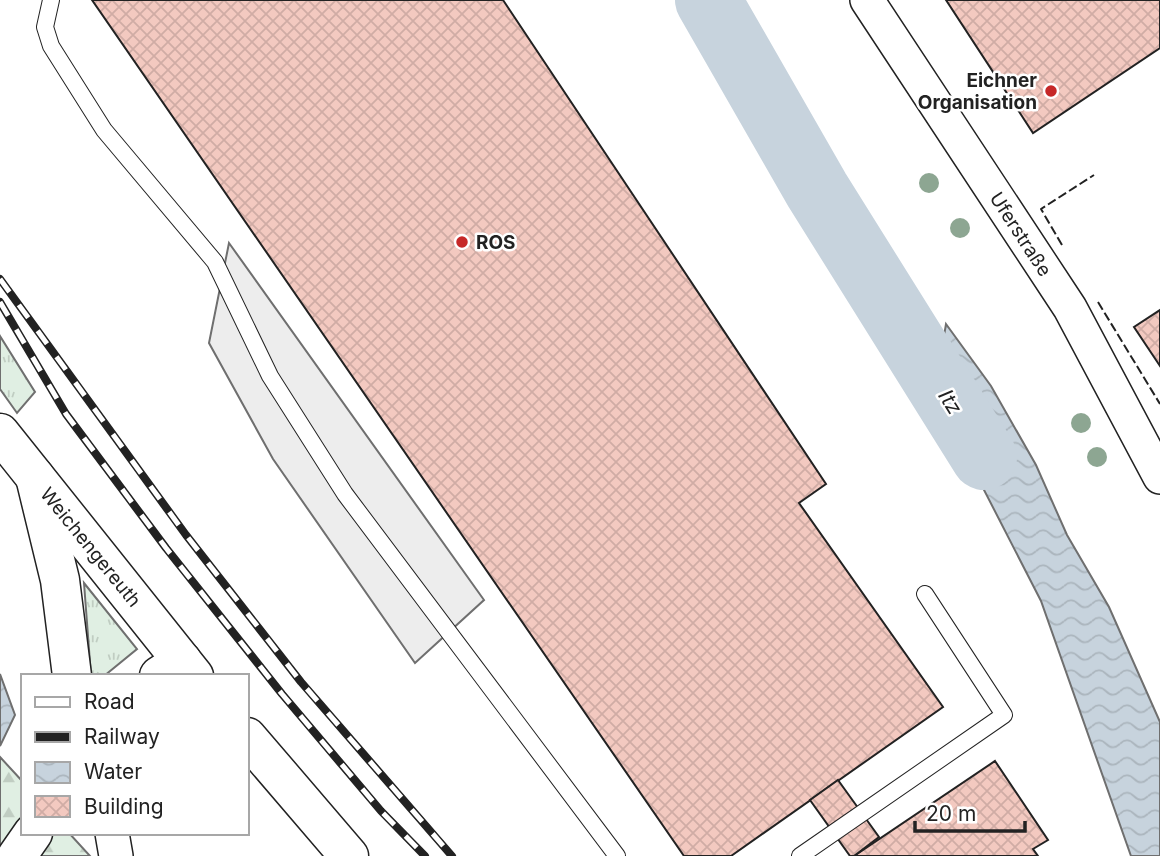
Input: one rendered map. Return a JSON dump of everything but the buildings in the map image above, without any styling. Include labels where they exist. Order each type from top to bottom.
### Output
[{"type":"main road","name":"Weichengereuth","points":[[0,433],[178,671]]},
{"type":"main road","points":[[35,477],[60,580],[72,674]]},
{"type":"main road","points":[[248,738],[349,856]]},
{"type":"main road","points":[[17,856],[32,835]]},
{"type":"street","name":"Uferstraße","points":[[867,0],[1070,308],[1160,477]]},
{"type":"street","points":[[112,835],[116,856]]},
{"type":"lane","points":[[51,0],[45,27],[51,46],[104,130],[215,262],[270,376],[345,494],[617,856]]},
{"type":"lane","points":[[800,856],[1004,715],[925,594]]},
{"type":"green space","points":[[0,336],[35,392],[17,413],[0,389]]},
{"type":"green space","points":[[84,583],[137,649],[106,674],[91,674]]},
{"type":"green space","points":[[0,757],[21,780],[21,835],[71,835],[90,856],[0,856]]},
{"type":"shaded area","points":[[229,243],[484,600],[415,663],[273,459],[209,343]]},
{"type":"water","points":[[946,324],[991,386],[1036,465],[1067,535],[1109,607],[1160,722],[1160,856],[1131,856],[1041,601],[962,447],[931,412]]},
{"type":"water","points":[[0,674],[15,715],[0,746]]},
{"type":"waterway","name":"Itz","points":[[708,0],[817,190],[984,457]]},
{"type":"railway","points":[[0,279],[186,535],[301,682],[452,856]]},
{"type":"railway","points":[[0,302],[66,414],[166,548],[282,694],[381,811],[425,856]]},
{"type":"fence","points":[[1062,245],[1041,209],[1094,175]]},
{"type":"fence","points":[[1098,302],[1160,404]]},
{"type":"place","name":"Eichner Organisation","points":[[1051,91]]},
{"type":"place","name":"ROS","points":[[462,242]]}]
